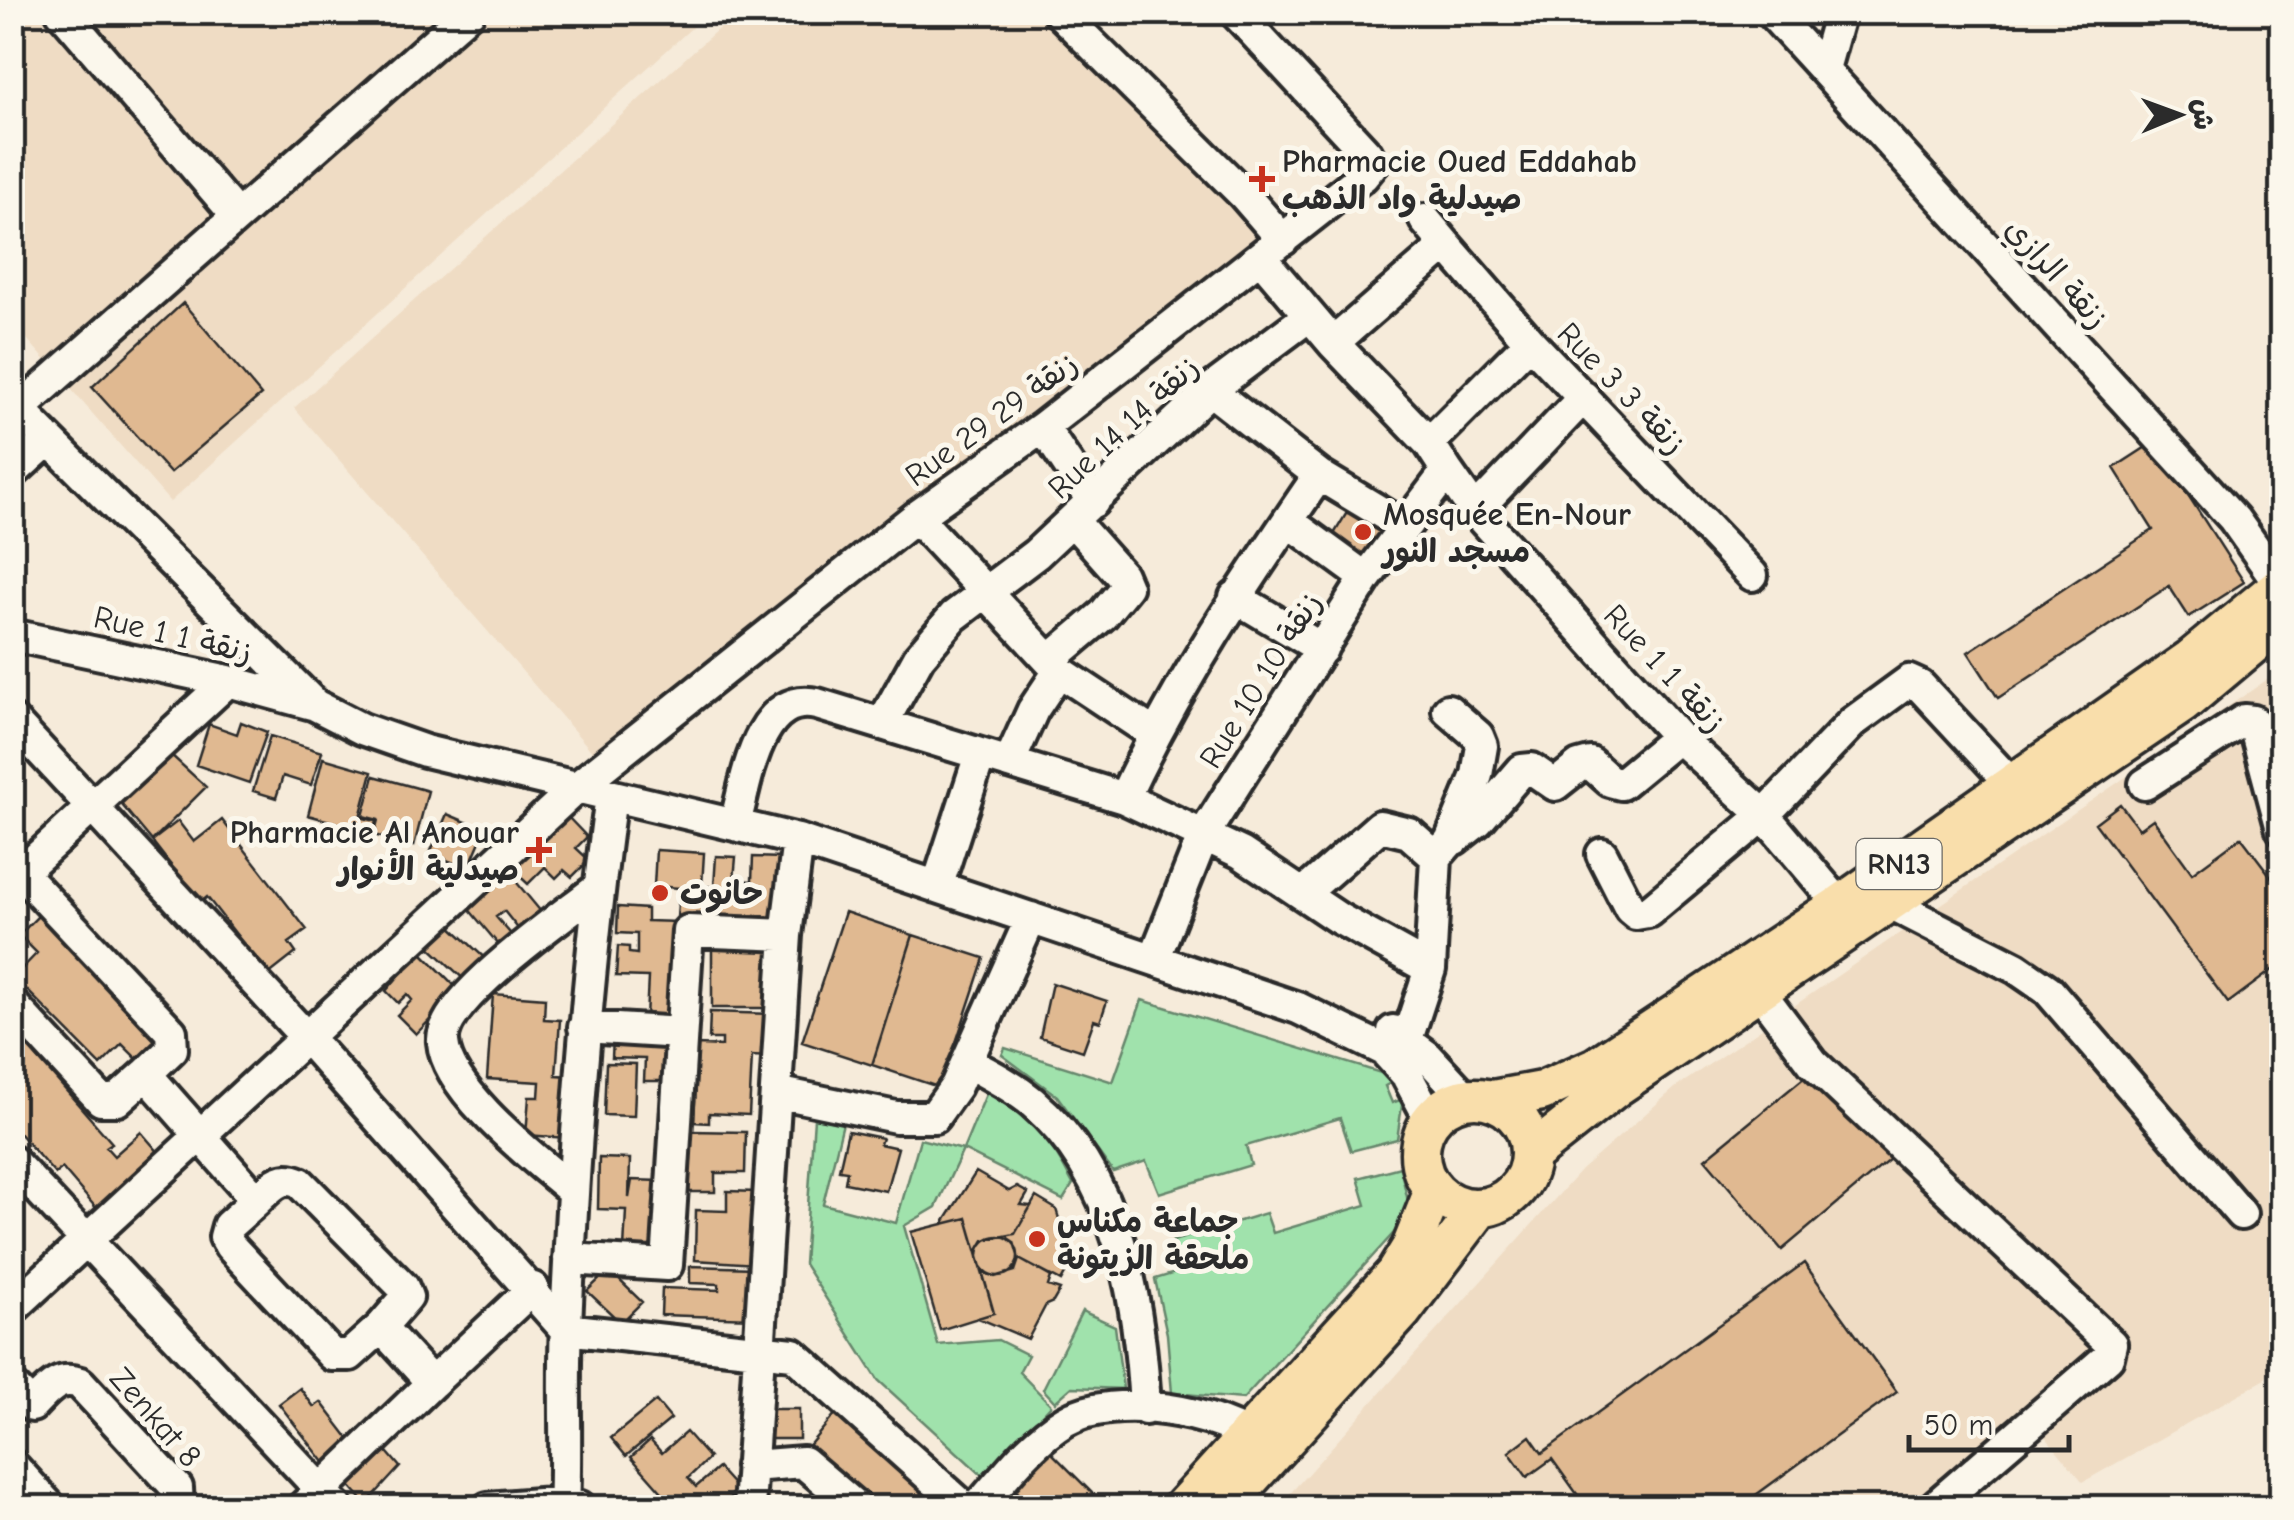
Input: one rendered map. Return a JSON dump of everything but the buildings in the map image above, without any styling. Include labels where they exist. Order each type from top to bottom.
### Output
[{"type":"main road","name":"RN13","points":[[1430,1120],[1452,1101],[1570,1081],[1890,903],[2183,703],[2281,594]]},
{"type":"main road","name":"RN13","points":[[1182,1508],[1262,1444],[1402,1312],[1480,1208],[1515,1191],[1530,1155],[1584,1110],[1750,981],[1840,905],[2281,594]]},
{"type":"main road","points":[[1480,1099],[1521,1122],[1530,1155]]},
{"type":"main road","points":[[1430,1120],[1423,1133],[1420,1163],[1434,1190],[1450,1202],[1480,1208]]},
{"type":"main road","name":"RN13","points":[[1223,1508],[1262,1444],[1395,1274],[1411,1248],[1434,1190]]},
{"type":"street","points":[[62,12],[237,216]]},
{"type":"street","name":"Rue 29 زنقة 29","points":[[12,1309],[197,1134],[576,788],[916,518],[1042,427],[1272,249],[1372,164],[1235,12]]},
{"type":"street","name":"زنقة الرازي","points":[[1772,12],[2234,520],[2281,594]]},
{"type":"street","points":[[1824,69],[1840,12]]},
{"type":"street","name":"Rue 1 زنقة 1","points":[[1069,16],[1243,194],[1309,316],[1438,457],[1475,512],[1678,738],[1764,815],[1840,905]]},
{"type":"street","points":[[451,18],[237,216],[16,407],[316,705],[362,729],[425,752],[798,840],[1156,957],[1298,1008],[1384,1050],[1406,1074],[1430,1120]]},
{"type":"street","name":"Rue 3 زنقة 3","points":[[1425,220],[1530,342],[1752,575]]},
{"type":"street","points":[[1332,342],[1446,245]]},
{"type":"street","name":"Rue 14 زنقة 14","points":[[882,724],[919,656],[954,616],[1083,511],[1210,390],[1309,316]]},
{"type":"street","name":"Rue 10 زنقة 10","points":[[1156,957],[1204,834],[1402,526],[1438,457],[1530,342]]},
{"type":"street","points":[[1210,390],[1319,475],[1402,526]]},
{"type":"street","points":[[1475,512],[1584,397]]},
{"type":"street","points":[[938,887],[994,759],[1033,710],[1055,665],[1115,604],[1126,587],[1042,427]]},
{"type":"street","points":[[12,473],[48,440]]},
{"type":"street","points":[[1124,798],[1154,734],[1236,597],[1319,475]]},
{"type":"street","points":[[916,518],[1055,665],[1154,734]]},
{"type":"street","points":[[1288,521],[1366,578]]},
{"type":"street","points":[[1236,597],[1322,649]]},
{"type":"street","name":"Rue 1 زنقة 1","points":[[12,635],[228,681],[316,705]]},
{"type":"street","points":[[12,1004],[100,1100],[117,1100],[172,1049],[171,1032],[16,872],[228,681]]},
{"type":"street","points":[[1602,854],[1630,908],[1636,914],[1648,912],[1764,815],[1853,722],[1909,681],[1920,686],[2012,785]]},
{"type":"street","points":[[735,824],[760,740],[781,710],[808,702],[1124,798],[1204,834],[1430,969]]},
{"type":"street","points":[[2183,703],[2210,742]]},
{"type":"street","points":[[1407,1039],[1430,969],[1443,849],[1477,775],[1482,746],[1472,729],[1448,710]]},
{"type":"street","points":[[12,720],[305,1036],[533,1288],[565,1329],[782,1350],[801,1360],[964,1508]]},
{"type":"street","points":[[2145,784],[2244,720],[2253,721],[2282,830]]},
{"type":"street","points":[[1443,849],[1478,821],[1526,768],[1555,785],[1579,766],[1590,763],[1610,781],[1622,784],[1678,738]]},
{"type":"street","points":[[488,1508],[570,1505],[565,1329],[584,1026],[611,796]]},
{"type":"street","points":[[1302,894],[1380,826],[1409,833],[1443,849]]},
{"type":"street","points":[[749,1508],[786,936],[798,840]]},
{"type":"street","points":[[573,1191],[484,1109],[448,1059],[442,1041],[457,1005],[598,888]]},
{"type":"street","points":[[1890,903],[2016,968],[2048,990],[2241,1214]]},
{"type":"street","points":[[776,1092],[934,1118],[946,1106],[1031,918]]},
{"type":"street","points":[[570,1259],[667,1265],[688,931],[786,936]]},
{"type":"street","points":[[1750,981],[1813,1062],[2112,1344],[2108,1357],[1933,1508]]},
{"type":"street","points":[[1298,1008],[1342,1013],[1407,1039],[1480,1099]]},
{"type":"street","points":[[584,1026],[681,1033]]},
{"type":"street","points":[[967,1062],[1032,1101],[1094,1180],[1130,1285],[1143,1360],[1145,1409]]},
{"type":"street","points":[[146,1074],[257,1200]]},
{"type":"street","points":[[12,1161],[88,1239],[320,1501],[432,1383],[533,1288]]},
{"type":"street","points":[[278,1180],[300,1182],[403,1287],[407,1297],[402,1306],[350,1354],[341,1358],[332,1354],[224,1237],[228,1226],[257,1200],[278,1180]]},
{"type":"street","points":[[381,1327],[432,1383]]},
{"type":"street","name":"Zenkat 8","points":[[19,1405],[55,1383],[68,1379],[80,1384],[176,1488],[178,1508]]},
{"type":"street","points":[[977,1508],[1042,1438],[1068,1419],[1093,1410],[1145,1409],[1219,1419],[1262,1444]]},
{"type":"street","points":[[751,1466],[803,1462],[857,1508]]},
{"type":"street","points":[[12,1465],[51,1508]]},
{"type":"shaded area","points":[[12,13],[708,13],[170,502],[13,323]]},
{"type":"shaded area","points":[[736,13],[1057,13],[1274,239],[595,755],[294,408]]},
{"type":"shaded area","points":[[2281,670],[2282,1355],[2264,1380],[2083,1482],[2029,1417],[1923,1507],[1277,1508],[1581,1170],[1675,1088]]},
{"type":"green space","points":[[1142,1000],[1391,1076],[1394,1081],[1385,1086],[1392,1103],[1403,1099],[1397,1139],[1351,1151],[1340,1118],[1246,1146],[1251,1165],[1159,1193],[1146,1161],[1113,1172],[1057,1096],[1002,1055],[1005,1048],[1113,1082]]},
{"type":"green space","points":[[989,1087],[1028,1116],[1073,1184],[1063,1200],[963,1150]]},
{"type":"green space","points":[[814,1118],[843,1123],[823,1204],[896,1223],[920,1139],[963,1150],[936,1207],[904,1226],[938,1345],[998,1340],[1028,1355],[1019,1372],[1051,1405],[985,1478],[878,1380],[804,1264]]},
{"type":"green space","points":[[1400,1167],[1411,1214],[1243,1399],[1172,1393],[1167,1334],[1155,1279],[1182,1271],[1173,1241],[1266,1213],[1273,1233],[1366,1205],[1358,1178]]},
{"type":"green space","points":[[1082,1311],[1115,1326],[1123,1389],[1072,1387],[1055,1402],[1043,1389]]},
{"type":"place","name":"Pharmacie Oued Eddahab صيدلية واد الذهب","points":[[1262,179]]},
{"type":"place","name":"Mosquée En-Nour مسجد النور","points":[[1363,532]]},
{"type":"place","name":"Pharmacie Al Anouar صيدلية الأنوار","points":[[539,850]]},
{"type":"place","name":"حانوت","points":[[660,893]]},
{"type":"place","name":"جماعة مكناس ملحقة الزيتونة","points":[[1037,1239]]}]
